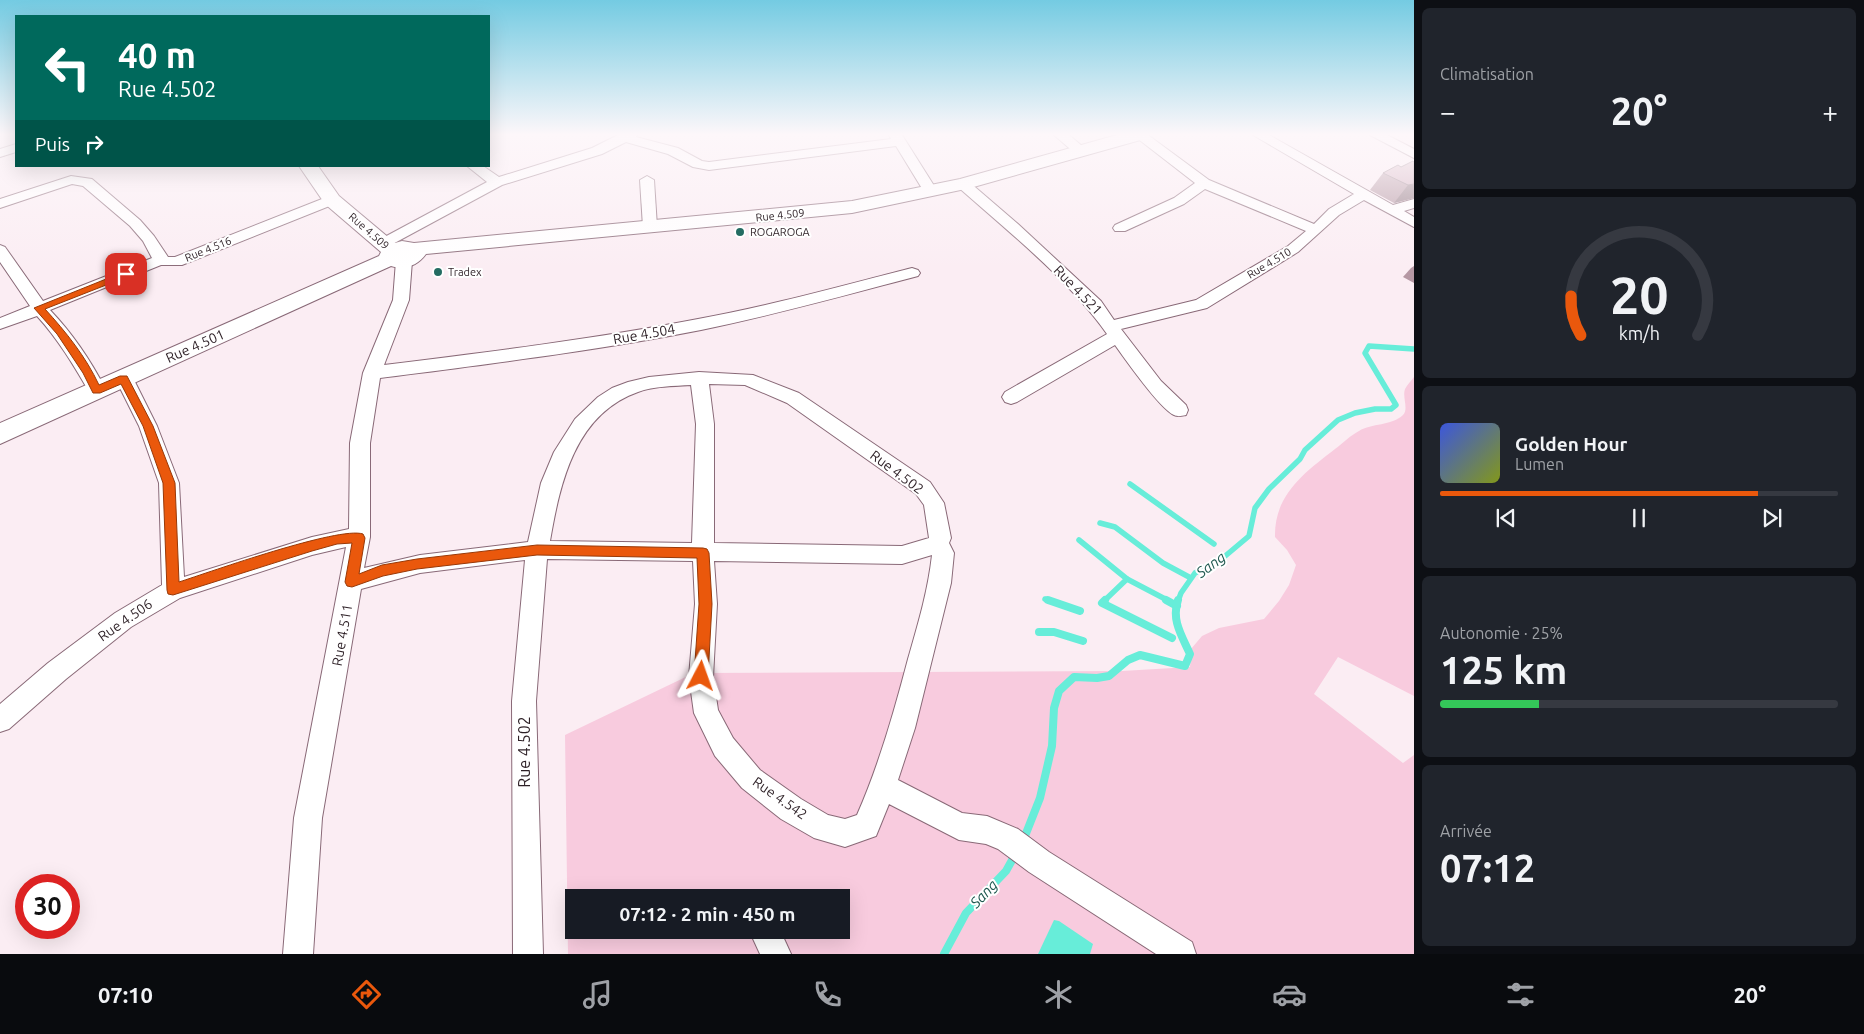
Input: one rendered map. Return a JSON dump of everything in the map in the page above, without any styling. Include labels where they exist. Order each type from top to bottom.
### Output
[{"type":"street","points":[[0,204],[71,180],[87,182],[135,223],[149,239],[161,260]]},
{"type":"street","name":"Rue 4.509","points":[[318,180],[332,200],[397,253],[852,207],[931,192],[979,180]]},
{"type":"street","points":[[493,180],[497,182]]},
{"type":"street","points":[[397,253],[497,182],[505,180]]},
{"type":"street","points":[[647,180],[650,227]]},
{"type":"street","points":[[923,180],[931,192]]},
{"type":"street","points":[[1199,180],[1316,230]]},
{"type":"street","points":[[1338,180],[1414,222]]},
{"type":"street","points":[[1120,228],[1166,208],[1204,183]]},
{"type":"street","name":"Rue 4.521","points":[[963,184],[1095,305],[1155,384],[1179,410]]},
{"type":"street","name":"Rue 4.510","points":[[1010,398],[1114,331],[1201,304],[1293,248],[1316,230],[1334,212],[1364,194]]},
{"type":"street","name":"Rue 4.516","points":[[0,324],[161,260],[177,262],[332,200]]},
{"type":"street","points":[[1392,210],[1414,203]]},
{"type":"street","points":[[0,250],[39,308],[61,332],[88,372],[96,390]]},
{"type":"street","name":"Rue 4.511","points":[[298,954],[308,818],[359,538],[360,443],[372,372],[401,300],[397,253]]},
{"type":"street","name":"Rue 4.501","points":[[0,434],[397,253]]},
{"type":"street","name":"Rue 4.504","points":[[372,372],[499,358],[669,330],[736,316],[912,273]]},
{"type":"street","points":[[124,378],[148,426],[169,483],[173,590]]},
{"type":"street","name":"Rue 4.502","points":[[528,954],[530,940],[524,780],[524,701],[537,550],[550,483],[572,435],[584,420],[608,399],[635,386],[699,378],[747,379],[794,398],[923,488],[934,503],[940,538],[938,544]]},
{"type":"street","name":"Rue 4.542","points":[[699,378],[705,424],[703,553],[706,604],[701,676],[706,713],[724,747],[751,779],[791,809],[824,828],[845,833],[866,826],[883,786],[902,728],[940,583],[943,553],[938,544]]},
{"type":"street","name":"Rue 4.506","points":[[0,720],[57,671],[123,620],[173,590],[337,539],[359,538]]},
{"type":"street","points":[[352,582],[382,571],[417,564],[537,550],[902,555],[938,544]]},
{"type":"street","points":[[883,786],[959,826],[987,830],[1008,839],[1039,862],[1181,953]]},
{"type":"street","points":[[768,939],[776,954]]},
{"type":"shaded area","points":[[1414,377],[1414,696],[1338,657],[1314,694],[1403,763],[1414,755],[1414,954],[568,954],[568,939],[850,939],[850,889],[567,889],[565,735],[694,673],[1122,671],[1190,667],[1191,649],[1202,636],[1219,628],[1264,619],[1279,601],[1289,585],[1296,565],[1287,550],[1275,537],[1276,522],[1285,497],[1302,476],[1353,435],[1364,428],[1393,421],[1403,415],[1405,412],[1405,389]]},
{"type":"shaded area","points":[[1054,920],[1059,921],[1093,944],[1090,954],[1038,954]]},
{"type":"building","points":[[1397,180],[1414,180],[1414,184],[1408,185]]},
{"type":"waterway","name":"Sang","points":[[1178,601],[1181,593],[1195,573],[1224,557],[1249,536],[1255,508],[1269,489],[1300,459],[1305,450],[1338,420],[1355,413],[1375,409],[1391,409],[1396,405],[1365,353],[1369,346],[1414,349]]},
{"type":"waterway","points":[[1130,484],[1214,544]]},
{"type":"waterway","points":[[1100,523],[1115,527],[1163,563],[1189,577]]},
{"type":"waterway","points":[[1079,540],[1127,579]]},
{"type":"waterway","points":[[1104,601],[1127,579]]},
{"type":"waterway","points":[[1127,579],[1169,601]]},
{"type":"waterway","points":[[1045,599],[1052,601]]},
{"type":"waterway","points":[[1048,600],[1080,611]]},
{"type":"waterway","points":[[1166,600],[1176,606]]},
{"type":"waterway","name":"Sang","points":[[1176,606],[1178,600]]},
{"type":"waterway","points":[[1104,601],[1102,603],[1172,638]]},
{"type":"waterway","name":"Sang","points":[[1023,841],[1040,798],[1052,746],[1054,708],[1059,691],[1074,677],[1097,678],[1109,676],[1128,660],[1140,655],[1185,666],[1190,654],[1177,621],[1176,606]]},
{"type":"waterway","points":[[1039,632],[1054,632],[1083,641]]},
{"type":"waterway","name":"Sang","points":[[944,954],[966,913],[1006,871],[1016,853]]},
{"type":"place","name":"ROGAROGA","points":[[740,232]]},
{"type":"place","name":"Tradex","points":[[438,272]]},
{"type":"route","points":[[126,274],[39,308],[61,332],[88,372],[96,390],[124,378],[148,426],[169,483],[173,590],[337,539],[359,538],[352,582],[382,571],[417,564],[537,550],[703,553],[706,604],[701,676]]}]
